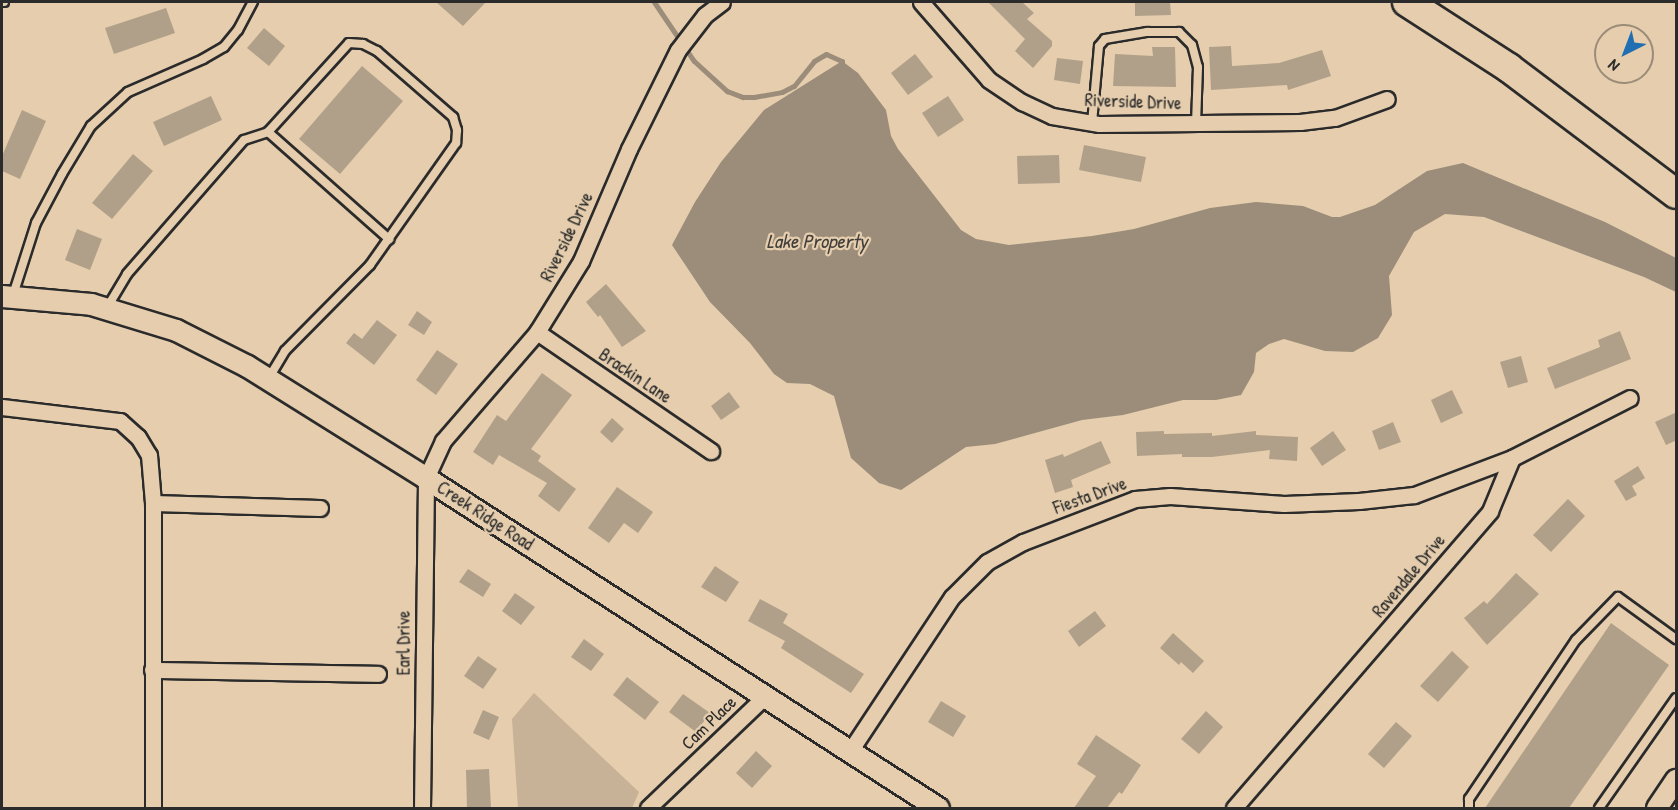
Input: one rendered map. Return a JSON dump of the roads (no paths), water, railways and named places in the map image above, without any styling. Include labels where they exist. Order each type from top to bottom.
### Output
[{"type":"highway","points":[[1407,2],[1509,68],[1677,194]]},
{"type":"main road","name":"Creek Ridge Road","points":[[7,296],[91,304],[176,330],[268,379],[426,478],[938,808]]},
{"type":"street","name":"Riverside Drive","points":[[426,478],[443,441],[537,332],[581,261],[629,149],[678,50],[705,15],[722,2]]},
{"type":"street","name":"Riverside Drive","points":[[921,2],[989,80],[1022,102],[1052,116],[1092,123],[1300,122],[1335,118],[1387,99]]},
{"type":"street","name":"Brackin Lane","points":[[537,332],[711,451]]},
{"type":"street","points":[[1512,458],[1629,398]]},
{"type":"street","points":[[2,407],[120,421],[138,437],[149,455],[153,503],[153,808]]},
{"type":"street","name":"Fiesta Drive","points":[[850,751],[952,597],[987,562],[1023,542],[1135,499],[1170,496],[1284,504],[1359,501],[1414,495],[1512,458]]},
{"type":"street","name":"Ravendale Drive","points":[[1234,808],[1490,511],[1512,458]]},
{"type":"street","name":"Earl Drive","points":[[422,808],[426,478]]},
{"type":"street","points":[[153,503],[320,508]]},
{"type":"street","points":[[152,670],[378,674]]},
{"type":"street","name":"Cam Place","points":[[648,808],[765,696]]},
{"type":"street","points":[[1657,808],[1677,780]]},
{"type":"lane","points":[[7,296],[36,223],[91,126],[128,92],[203,59],[224,46],[238,30],[252,2]]},
{"type":"lane","points":[[1092,123],[1099,46],[1105,39],[1158,32],[1179,32],[1192,45],[1198,67],[1196,124]]},
{"type":"lane","points":[[107,309],[127,274],[244,140],[268,132],[349,43],[363,44],[377,51],[453,117],[457,130],[456,142],[370,265],[285,351],[268,379]]},
{"type":"lane","points":[[268,132],[389,239]]},
{"type":"lane","points":[[1469,808],[1469,799],[1576,640],[1618,597],[1677,639]]},
{"type":"lane","points":[[1599,808],[1677,698]]},
{"type":"water","name":"Lake Property","points":[[842,61],[858,73],[886,110],[891,136],[898,149],[961,230],[976,239],[1009,245],[1092,236],[1134,229],[1210,208],[1256,202],[1303,206],[1332,217],[1340,217],[1375,205],[1427,171],[1463,163],[1605,222],[1676,258],[1676,292],[1644,277],[1484,217],[1445,214],[1414,232],[1389,276],[1392,315],[1378,338],[1353,352],[1325,351],[1284,339],[1269,344],[1256,353],[1254,372],[1241,395],[1216,400],[1183,400],[1123,415],[1082,420],[995,444],[966,447],[901,490],[879,483],[851,458],[834,396],[810,384],[787,383],[774,374],[750,343],[710,302],[672,245],[695,202],[721,162],[764,110]]},
{"type":"waterway","points":[[654,2],[694,61],[727,91],[743,97],[782,92],[794,86],[814,61],[826,54],[842,61],[842,65]]}]
